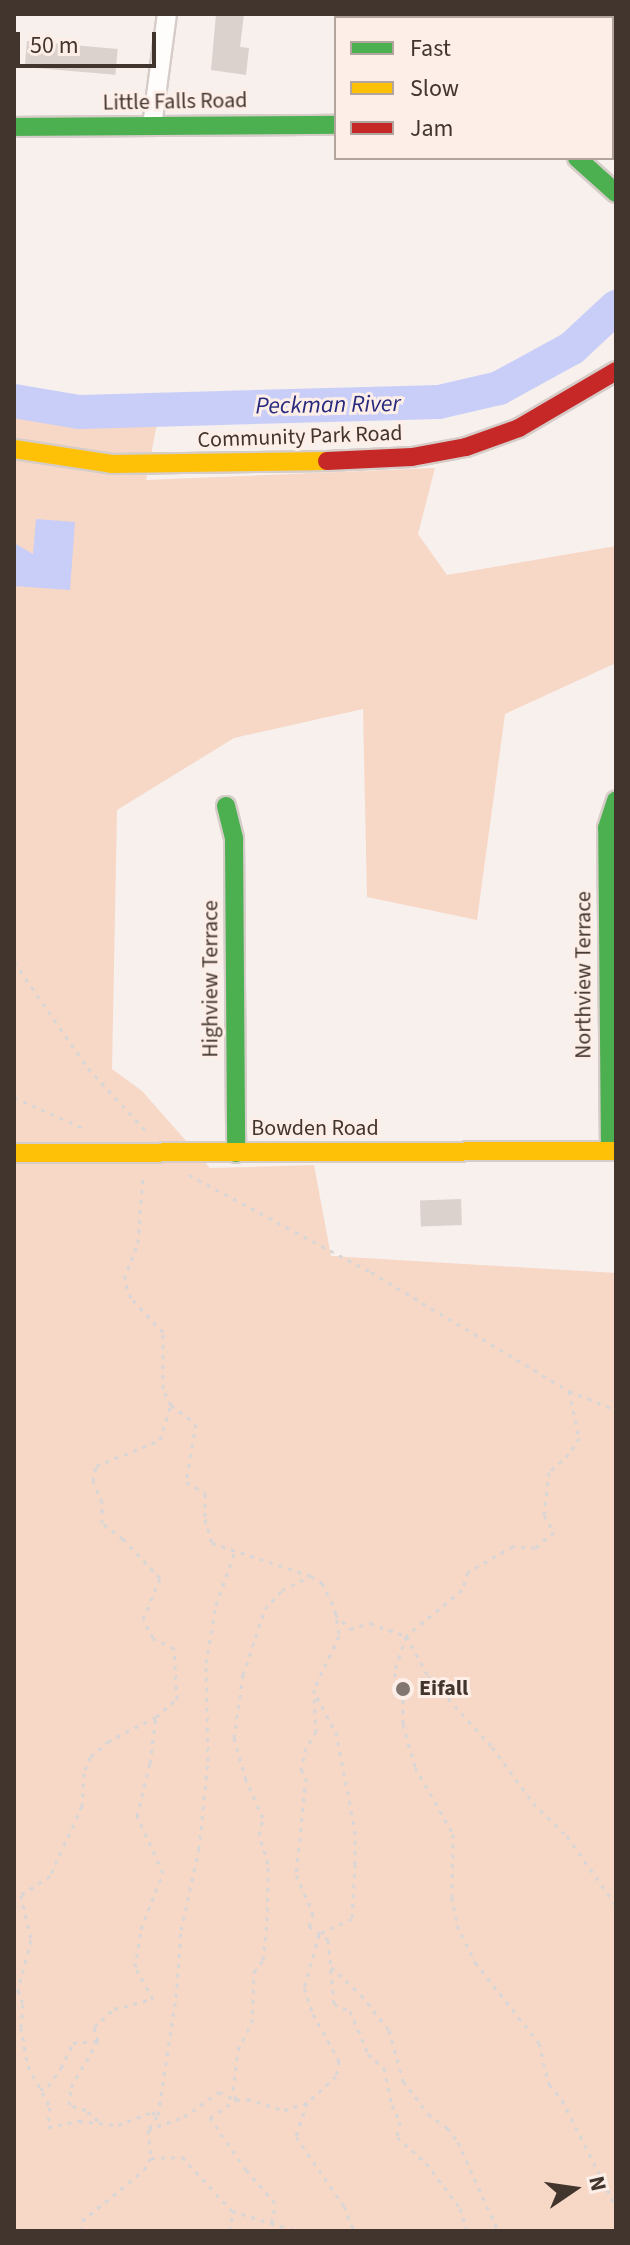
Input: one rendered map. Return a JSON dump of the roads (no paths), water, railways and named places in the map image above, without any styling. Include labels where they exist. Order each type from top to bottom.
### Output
[{"type":"street","points":[[152,126],[167,14]]},
{"type":"street","name":"Little Falls Road","points":[[14,127],[334,125]]},
{"type":"street","points":[[588,162],[616,193]]},
{"type":"street","name":"Community Park Road","points":[[14,449],[112,464],[231,465],[412,457],[466,447],[519,428],[616,371]]},
{"type":"street","name":"Northview Terrace","points":[[613,1151],[607,828],[616,800]]},
{"type":"street","name":"Highview Terrace","points":[[226,806],[234,839],[236,1153]]},
{"type":"street","name":"Bowden Road","points":[[14,1153],[613,1151]]},
{"type":"water","points":[[36,519],[75,522],[70,590],[14,586],[14,543],[33,554]]},
{"type":"waterway","name":"Peckman River","points":[[14,401],[79,412],[439,402],[499,388],[572,348],[616,307]]},
{"type":"place","name":"Eifall","points":[[403,1689]]}]
